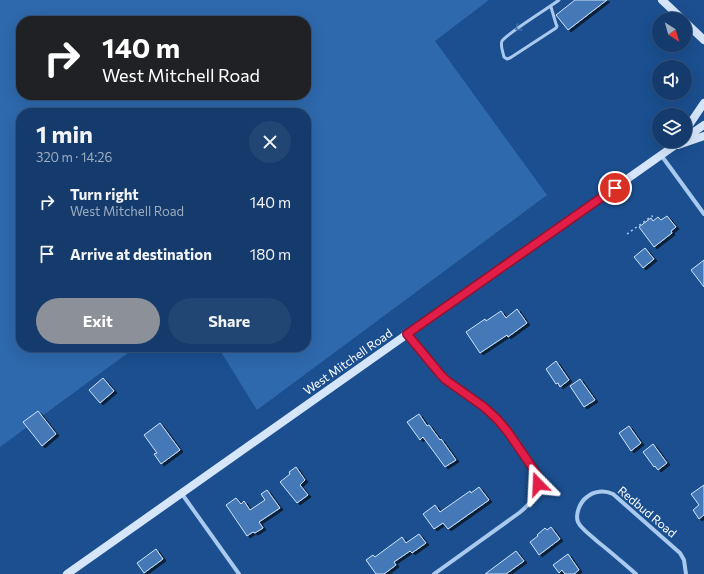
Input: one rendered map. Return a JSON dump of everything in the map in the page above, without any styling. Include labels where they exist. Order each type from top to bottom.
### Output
[{"type":"main road","points":[[662,0],[675,12]]},
{"type":"main road","points":[[692,29],[704,40]]},
{"type":"main road","points":[[692,121],[704,103]]},
{"type":"main road","points":[[692,133],[704,125]]},
{"type":"main road","name":"West Mitchell Road","points":[[692,139],[704,136]]},
{"type":"main road","name":"West Mitchell Road","points":[[67,574],[671,148]]},
{"type":"street","points":[[661,155],[704,214]]},
{"type":"street","points":[[407,334],[446,380],[484,407],[502,424],[537,475],[538,484],[536,493],[528,506],[434,574]]},
{"type":"street","name":"Redbud Road","points":[[636,574],[586,532],[579,523],[578,516],[581,504],[584,498],[590,494],[601,491],[613,494],[680,553],[684,560],[686,574]]},
{"type":"street","points":[[182,494],[239,574]]},
{"type":"lane","points":[[551,7],[557,26],[556,28],[510,58],[507,59],[504,57],[502,42],[504,39],[559,0]]},
{"type":"path","points":[[627,234],[652,216],[654,219]]},
{"type":"shaded area","points":[[0,0],[489,0],[435,41],[547,195],[257,410],[221,352],[311,352],[311,108],[16,108],[16,352],[129,352],[0,447]]},
{"type":"building","points":[[575,0],[607,0],[568,30],[556,15]]},
{"type":"building","points":[[667,216],[676,227],[671,231],[672,233],[654,247],[639,227],[651,218],[653,221],[658,217],[661,220]]},
{"type":"building","points":[[645,248],[654,259],[643,268],[634,257]]},
{"type":"building","points":[[704,260],[704,287],[691,270]]},
{"type":"building","points":[[517,309],[527,323],[508,337],[507,335],[480,353],[466,332],[485,319],[486,321],[501,311],[506,318]]},
{"type":"building","points":[[556,361],[569,380],[560,387],[558,383],[556,384],[546,369]]},
{"type":"building","points":[[103,378],[114,391],[100,403],[89,390]]},
{"type":"building","points":[[580,379],[595,400],[584,407],[570,386]]},
{"type":"building","points":[[38,411],[56,434],[42,446],[23,422]]},
{"type":"building","points":[[419,414],[427,426],[429,425],[440,440],[441,439],[456,460],[445,467],[423,437],[420,440],[407,422]]},
{"type":"building","points":[[160,423],[180,450],[161,464],[154,454],[157,453],[144,435]]},
{"type":"building","points":[[629,426],[641,443],[631,451],[619,433]]},
{"type":"building","points":[[653,444],[667,463],[658,470],[643,452]]},
{"type":"building","points":[[296,467],[305,480],[300,485],[308,495],[297,503],[280,482]]},
{"type":"building","points":[[704,485],[704,515],[699,519],[693,510],[699,505],[691,494]]},
{"type":"building","points":[[479,487],[489,500],[448,529],[443,523],[434,529],[423,514],[435,505],[440,512],[470,491],[471,493]]},
{"type":"building","points":[[267,490],[280,508],[259,522],[263,528],[247,536],[226,505],[236,498],[241,504],[244,501],[250,510],[265,500],[261,494]]},
{"type":"building","points":[[551,527],[560,539],[539,555],[530,542],[545,528],[547,530]]},
{"type":"building","points":[[419,534],[426,543],[412,553],[410,551],[394,562],[396,565],[384,574],[376,574],[366,560],[373,555],[375,557],[402,537],[406,543]]},
{"type":"building","points":[[156,549],[163,559],[144,573],[137,563]]},
{"type":"building","points":[[516,551],[524,561],[506,574],[485,574]]},
{"type":"building","points":[[568,554],[579,570],[574,574],[565,574],[562,570],[559,573],[553,565]]},
{"type":"route","points":[[538,484],[537,475],[502,424],[484,407],[446,380],[435,369],[407,334],[615,188]]}]
